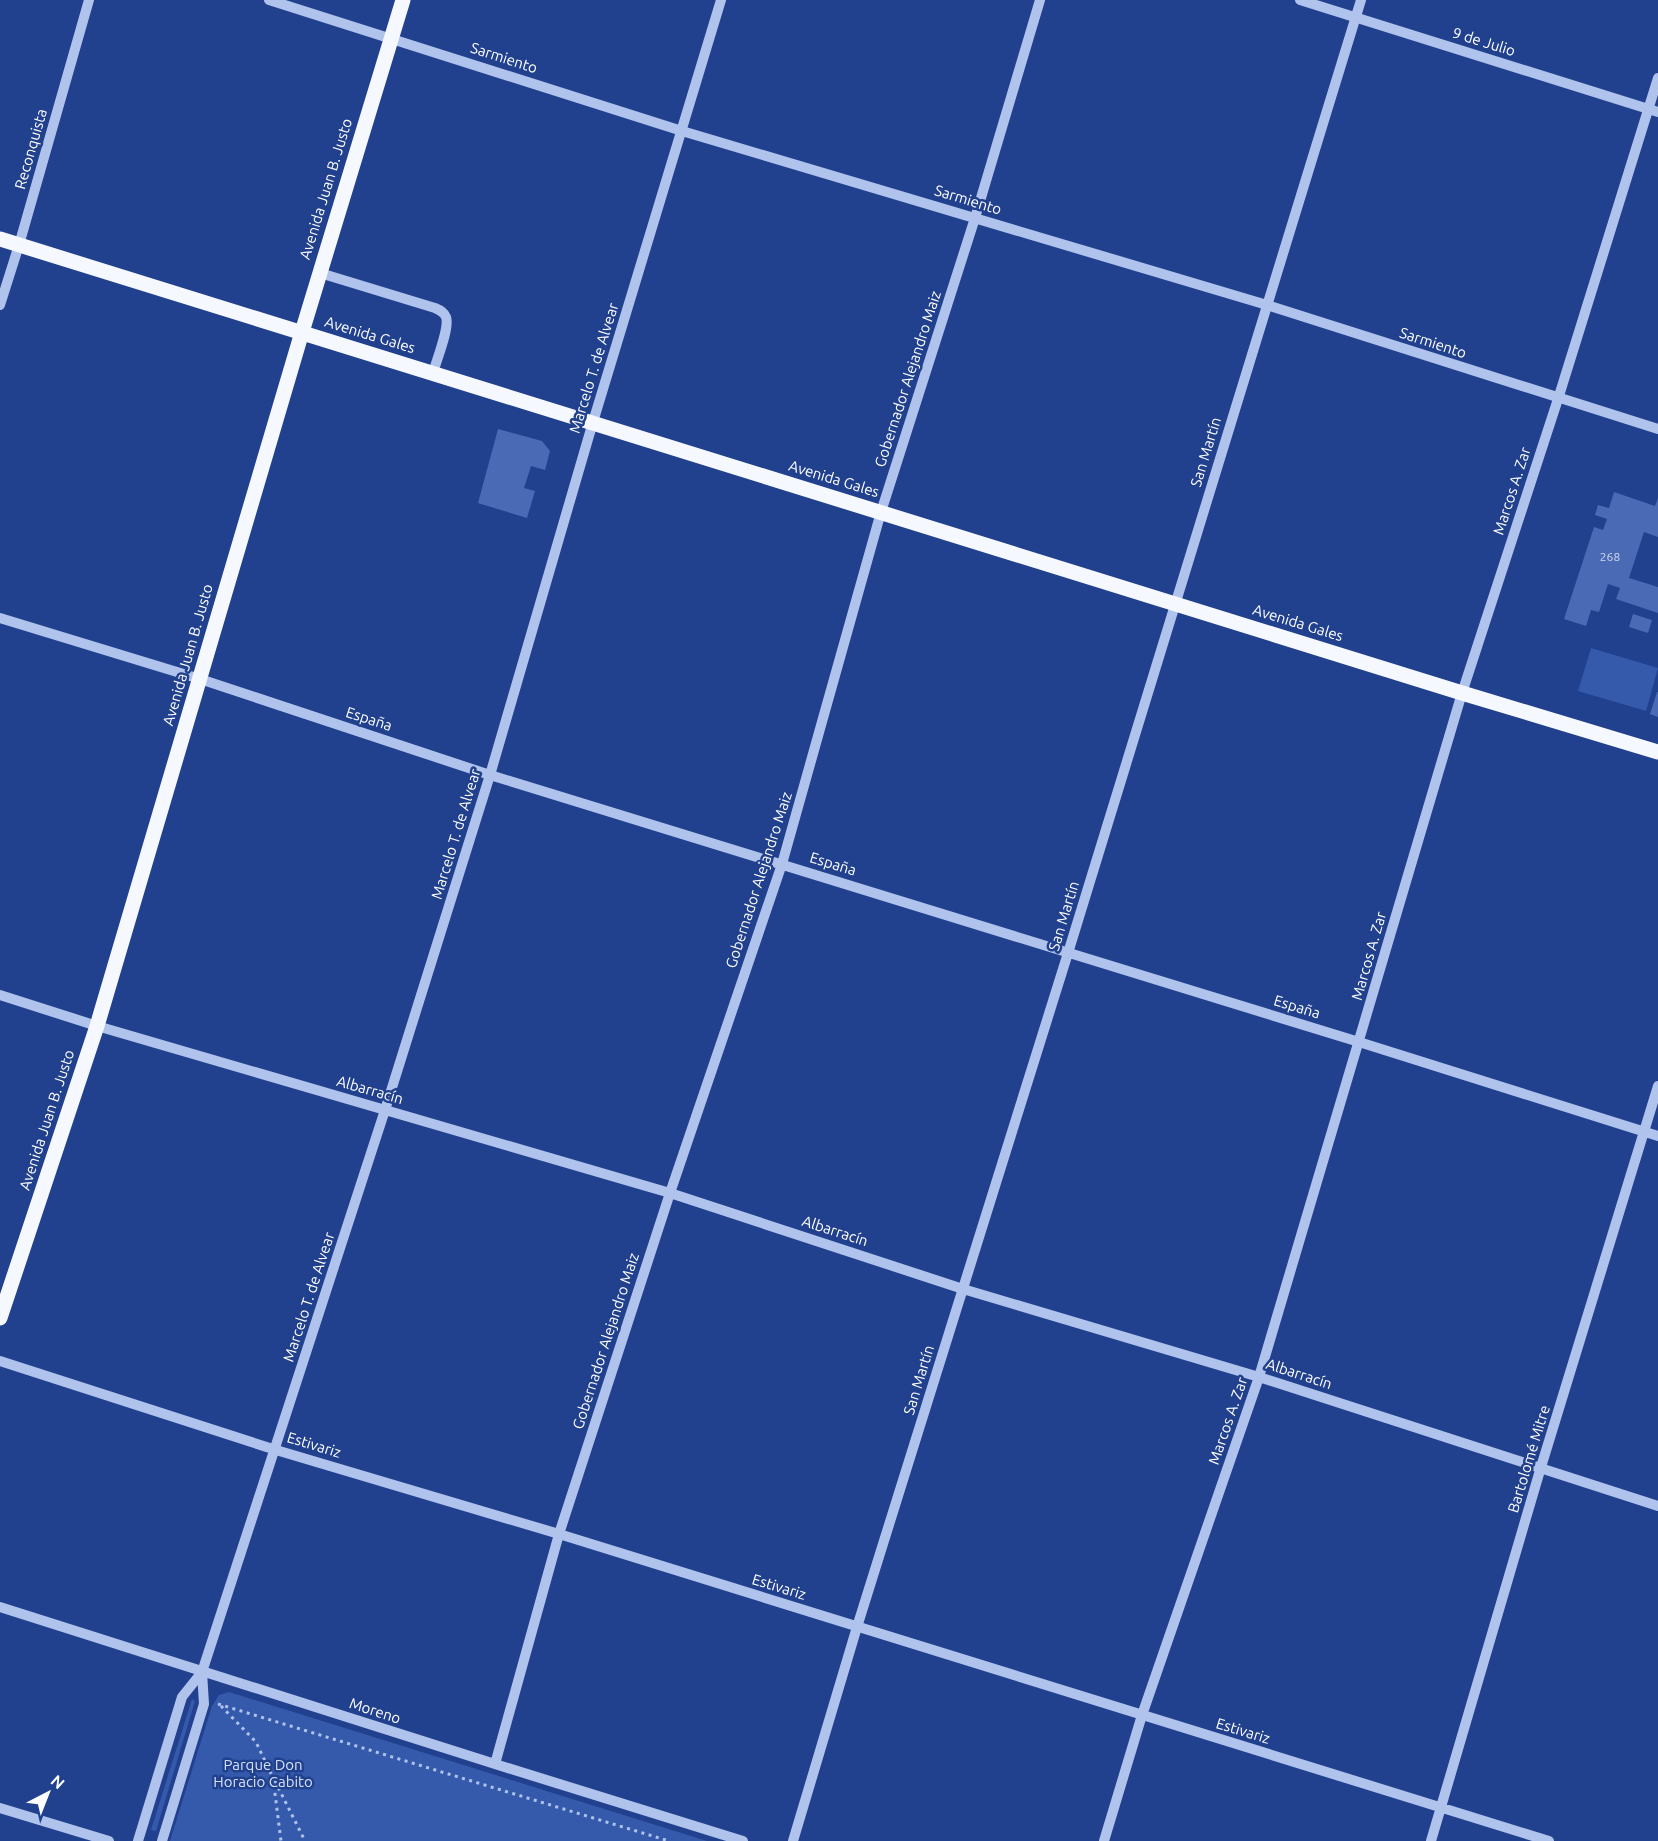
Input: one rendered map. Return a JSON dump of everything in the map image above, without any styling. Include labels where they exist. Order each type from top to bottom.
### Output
[{"type":"main road","name":"Avenida Juan B. Justo","points":[[0,1318],[98,1026],[302,332],[403,0]]},
{"type":"main road","name":"Avenida Gales","points":[[0,239],[1658,752]]},
{"type":"street","name":"Reconquista","points":[[0,305],[89,0]]},
{"type":"street","name":"Sarmiento","points":[[269,0],[682,131],[1267,305],[1658,429]]},
{"type":"street","name":"Marcelo T. de Alvear","points":[[138,1841],[182,1697],[202,1672],[385,1110],[490,775],[593,422],[721,0]]},
{"type":"street","name":"Gobernador Alejandro Maiz","points":[[495,1764],[559,1534],[670,1193],[782,864],[881,512],[975,218],[1040,0]]},
{"type":"street","name":"9 de Julio","points":[[1300,0],[1653,111]]},
{"type":"street","name":"San Martín","points":[[793,1841],[857,1627],[1068,953],[1361,0]]},
{"type":"street","name":"Marcos A. Zar","points":[[1104,1841],[1142,1715],[1259,1377],[1462,693],[1653,111],[1658,78]]},
{"type":"street","points":[[320,273],[443,312],[447,319],[446,328],[433,373]]},
{"type":"street","name":"España","points":[[0,618],[200,680],[490,775],[1658,1136]]},
{"type":"street","name":"Albarracín","points":[[0,996],[670,1193],[963,1289],[1259,1377],[1658,1506]]},
{"type":"street","name":"Bartolomé Mitre","points":[[1431,1841],[1541,1467],[1658,1086]]},
{"type":"street","name":"Estivariz","points":[[0,1361],[276,1450],[559,1534],[1549,1841]]},
{"type":"street","name":"Moreno","points":[[0,1607],[743,1841]]},
{"type":"street","name":"Marcelo T. de Alvear","points":[[162,1841],[204,1704],[202,1672]]},
{"type":"street","points":[[0,1808],[109,1841]]},
{"type":"path","points":[[204,1700],[669,1841]]},
{"type":"path","points":[[220,1704],[256,1742],[305,1841]]},
{"type":"path","points":[[273,1778],[281,1841]]},
{"type":"green space","points":[[1591,648],[1658,668],[1646,711],[1578,691]]},
{"type":"green space","name":"Parque Don Horacio Cabito","points":[[229,1692],[707,1841],[170,1841],[212,1706],[219,1695]]},
{"type":"green space","points":[[192,1699],[195,1701],[156,1831],[151,1830]]},
{"type":"building","points":[[498,429],[542,441],[550,451],[545,470],[531,466],[524,488],[535,491],[527,518],[478,503]]},
{"type":"building","points":[[1614,492],[1655,506],[1658,498],[1658,537],[1644,532],[1629,578],[1658,587],[1658,613],[1616,599],[1620,588],[1608,584],[1599,612],[1591,610],[1586,626],[1564,619],[1594,527],[1603,530],[1607,519],[1595,515],[1598,505],[1609,508]]},
{"type":"building","points":[[1633,614],[1652,620],[1648,633],[1629,627]]},
{"type":"building","points":[[1658,692],[1658,717],[1650,714]]}]
